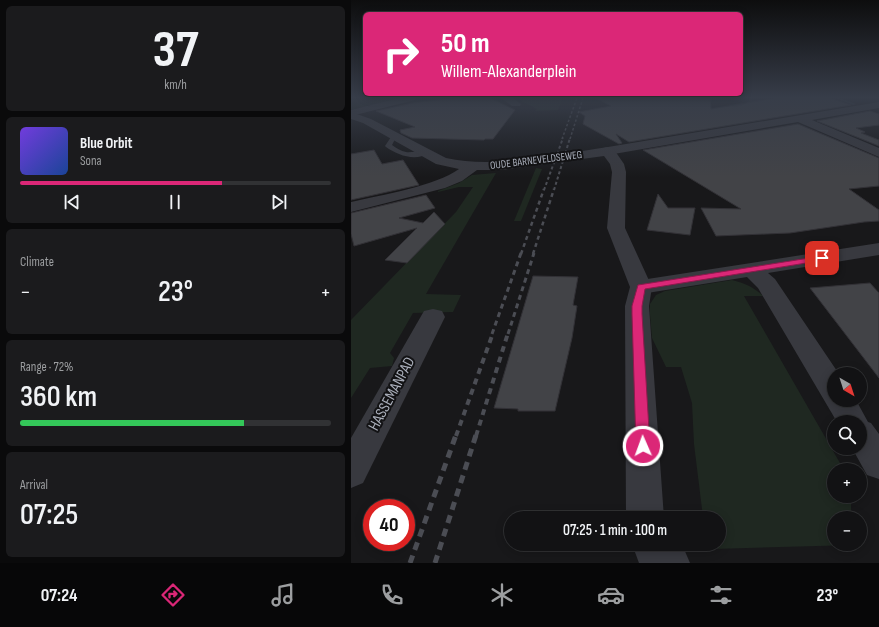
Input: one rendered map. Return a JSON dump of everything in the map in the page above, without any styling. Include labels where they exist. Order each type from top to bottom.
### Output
[{"type":"street","points":[[372,124],[441,161],[473,166]]},
{"type":"street","name":"OUDE BARNEVELDSEWEG","points":[[351,207],[444,183],[457,178],[473,166],[508,165],[608,151],[768,124]]},
{"type":"street","points":[[812,124],[879,153]]},
{"type":"street","points":[[608,151],[617,164],[619,172],[616,228],[632,262],[641,287],[637,306],[645,511]]},
{"type":"street","points":[[641,287],[879,249]]},
{"type":"street","points":[[751,270],[767,284],[827,380]]},
{"type":"street","name":"HASSEMANPAD","points":[[351,471],[433,317]]},
{"type":"street","points":[[867,444],[879,463]]},
{"type":"shaded area","points":[[536,168],[542,169],[521,221],[514,221]]},
{"type":"shaded area","points":[[496,173],[426,294],[461,295],[453,312],[413,313],[390,353],[394,358],[392,366],[370,368],[351,398],[351,320],[456,212],[473,187],[459,187],[438,191],[459,183],[472,175]]},
{"type":"shaded area","points":[[732,280],[749,286],[763,296],[744,296],[827,440],[827,455],[835,455],[840,463],[827,463],[827,503],[851,503],[851,511],[827,511],[827,546],[726,549],[726,511],[702,511],[694,444],[692,403],[681,367],[666,367],[652,338],[650,304],[656,295],[665,291]]},
{"type":"building","points":[[408,124],[504,124],[493,139],[484,140],[412,138],[401,133],[400,130],[415,127]]},
{"type":"building","points":[[583,124],[735,124],[629,142],[616,134],[622,143],[619,144]]},
{"type":"building","points":[[799,124],[879,158],[879,186],[849,189],[879,210],[879,221],[790,233],[716,236],[701,208],[741,209],[643,150]]},
{"type":"building","points":[[825,124],[879,124],[856,128],[865,132],[861,133],[879,140],[879,146]]},
{"type":"building","points":[[374,150],[382,164],[403,160],[419,185],[351,200],[351,154]]},
{"type":"building","points":[[658,194],[668,208],[695,208],[690,235],[647,230]]},
{"type":"building","points":[[426,195],[435,208],[399,218],[423,223],[434,212],[445,224],[407,263],[385,260],[417,228],[354,246],[351,234],[351,213]]},
{"type":"building","points":[[533,276],[578,277],[573,305],[577,306],[572,338],[555,411],[518,411],[518,409],[494,408]]},
{"type":"building","points":[[870,283],[879,293],[879,378],[810,288]]},
{"type":"railway","points":[[562,139],[567,124]]},
{"type":"railway","points":[[570,139],[575,124]]},
{"type":"railway","points":[[544,190],[563,138]]},
{"type":"railway","points":[[554,190],[570,138]]},
{"type":"railway","points":[[521,254],[544,189]]},
{"type":"railway","points":[[533,254],[554,189]]},
{"type":"railway","points":[[492,334],[521,253]]},
{"type":"railway","points":[[508,334],[534,253]]},
{"type":"railway","points":[[456,436],[493,333]]},
{"type":"railway","points":[[476,436],[508,333]]},
{"type":"railway","points":[[410,563],[456,435]]},
{"type":"railway","points":[[435,563],[476,435]]},
{"type":"route","points":[[643,446],[637,314],[641,287],[822,258]]}]
